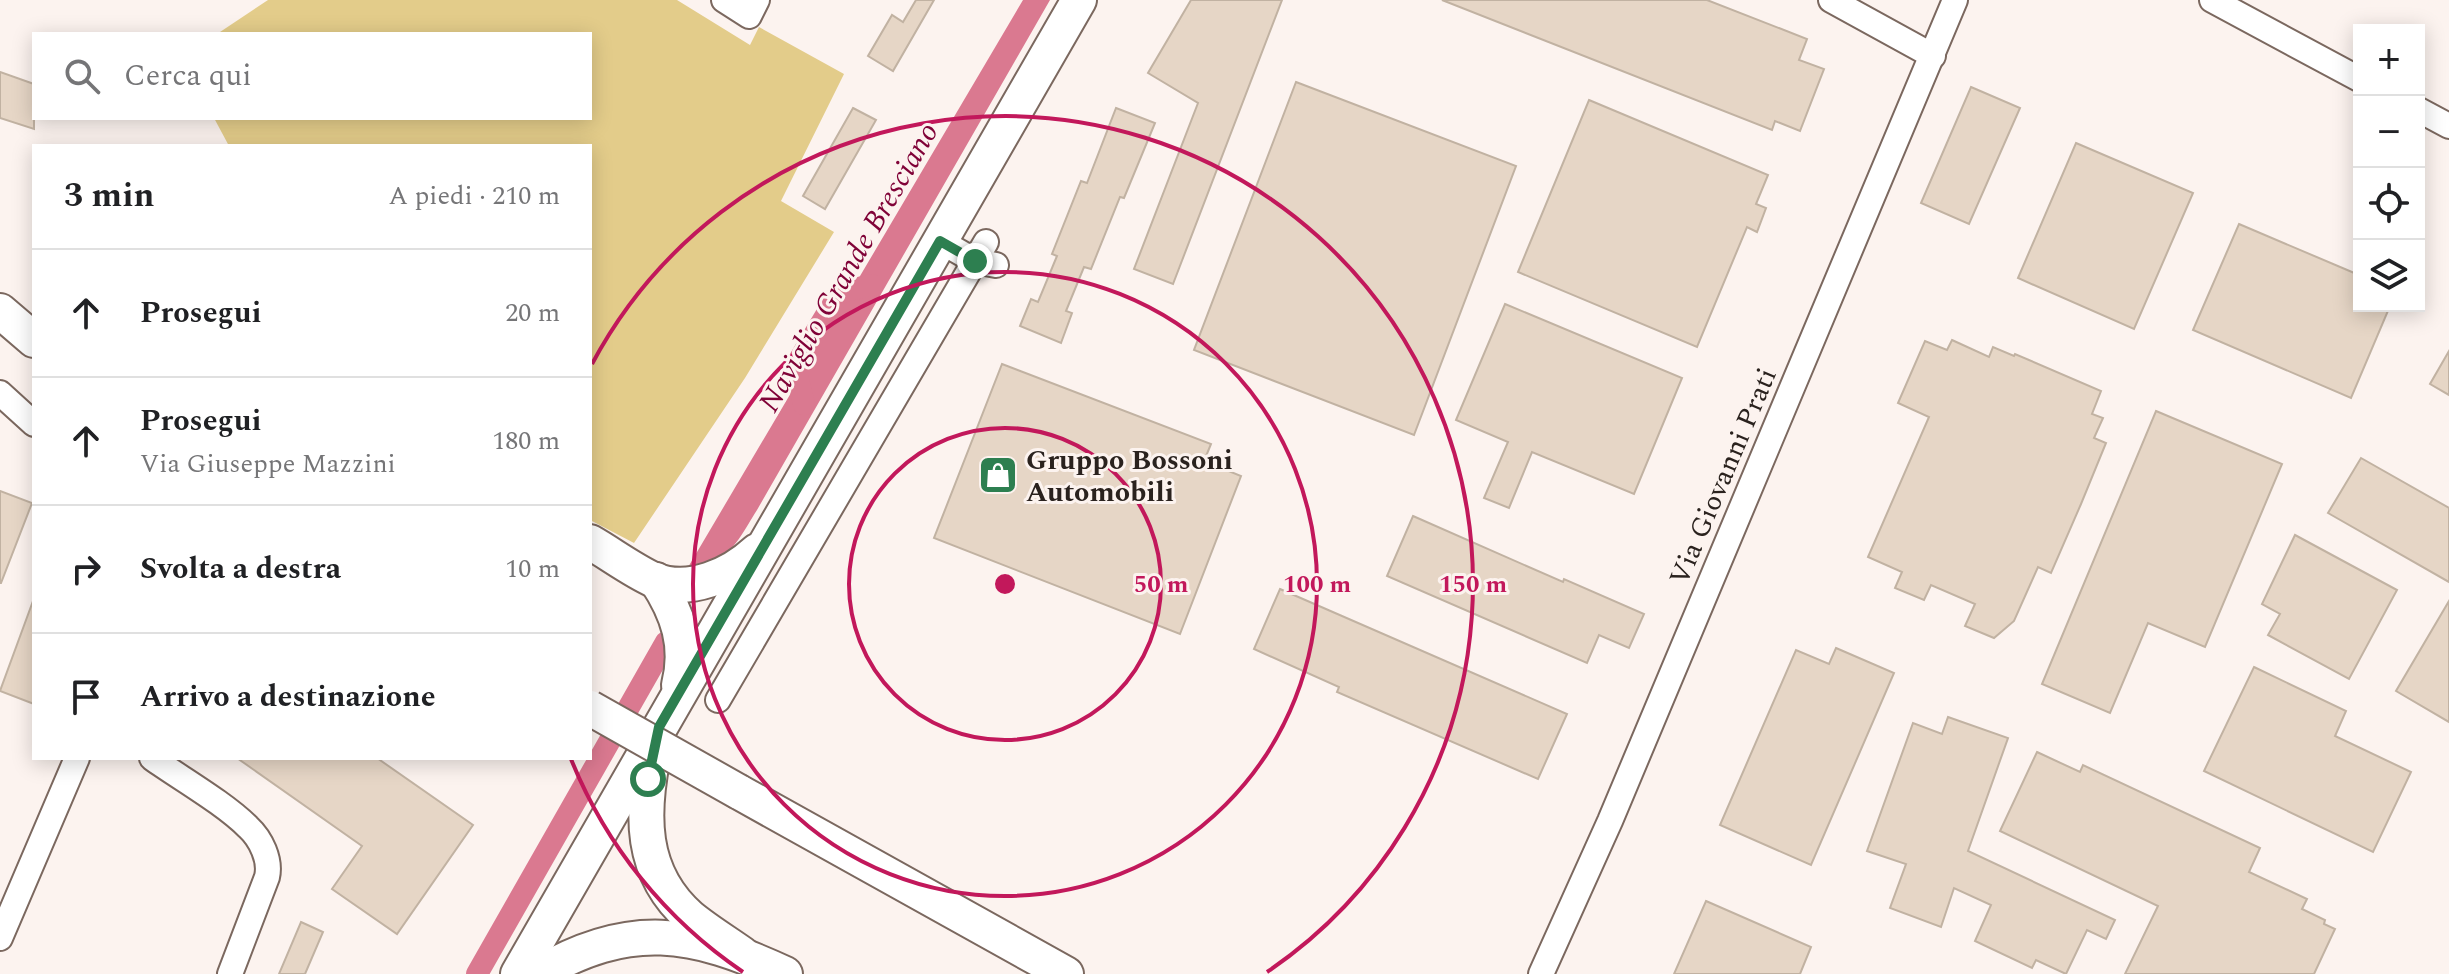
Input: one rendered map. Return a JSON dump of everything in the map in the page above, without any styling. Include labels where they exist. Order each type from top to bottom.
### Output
[{"type":"street","points":[[724,0],[753,8]]},
{"type":"street","points":[[518,974],[1079,0]]},
{"type":"street","points":[[1831,0],[1933,56]]},
{"type":"street","name":"Via Giovanni Prati","points":[[1541,974],[1610,821],[1955,0]]},
{"type":"street","points":[[2212,0],[2353,76]]},
{"type":"street","points":[[2425,113],[2449,126]]},
{"type":"street","points":[[718,700],[918,357],[985,256],[940,241]]},
{"type":"street","points":[[0,311],[32,338]]},
{"type":"street","points":[[884,337],[918,357]]},
{"type":"street","points":[[0,393],[32,422]]},
{"type":"street","points":[[592,543],[656,580],[679,584],[702,582],[724,575],[763,546]]},
{"type":"street","points":[[656,580],[674,612],[683,648],[682,673],[648,779],[645,828],[654,868],[678,906],[694,920],[742,954],[785,974]]},
{"type":"street","points":[[592,709],[1061,972]]},
{"type":"street","points":[[0,938],[76,760]]},
{"type":"street","points":[[155,760],[243,822],[255,835],[267,858],[267,877],[230,974]]},
{"type":"street","points":[[538,974],[589,948],[630,938],[678,938],[742,954]]},
{"type":"shaded area","points":[[268,0],[677,0],[750,45],[759,27],[844,74],[781,201],[834,232],[745,378],[634,543],[592,521],[592,144],[228,144],[215,120],[592,120],[592,32],[220,32]]},
{"type":"shaded area","points":[[1023,0],[1050,0],[757,510],[739,539],[721,558],[687,569]]},
{"type":"building","points":[[916,0],[934,0],[893,71],[868,56],[892,15],[903,22]]},
{"type":"building","points":[[1191,0],[1282,0],[1173,284],[1134,269],[1198,103],[1148,73]]},
{"type":"building","points":[[1442,0],[1707,0],[1807,39],[1799,60],[1824,69],[1800,131],[1775,121],[1772,130]]},
{"type":"building","points":[[0,72],[32,83],[34,129],[0,118]]},
{"type":"building","points":[[1296,82],[1516,166],[1414,435],[1194,350]]},
{"type":"building","points":[[1971,87],[2020,108],[1969,224],[1921,203]]},
{"type":"building","points":[[1589,100],[1768,175],[1756,204],[1766,208],[1757,232],[1747,227],[1697,347],[1518,272]]},
{"type":"building","points":[[853,108],[876,120],[825,209],[803,196]]},
{"type":"building","points":[[1116,108],[1155,123],[1091,269],[1084,267],[1066,311],[1072,313],[1061,343],[1020,326],[1031,299],[1038,302],[1057,256],[1052,254],[1081,181],[1087,183]]},
{"type":"building","points":[[2076,143],[2193,193],[2134,329],[2018,278]]},
{"type":"building","points":[[2239,224],[2353,272],[2353,312],[2387,312],[2351,398],[2193,330]]},
{"type":"building","points":[[1505,304],[1682,378],[1634,494],[1532,452],[1509,508],[1484,498],[1508,442],[1456,420]]},
{"type":"building","points":[[1952,340],[1989,357],[1993,347],[2015,354],[2101,391],[2092,414],[2103,418],[2094,438],[2106,443],[2081,504],[2051,573],[2038,567],[2014,621],[1994,638],[1965,626],[1975,604],[1931,585],[1924,600],[1895,588],[1902,572],[1868,557],[1929,417],[1898,403],[1925,341],[1947,350]]},
{"type":"building","points":[[2449,351],[2449,395],[2430,384]]},
{"type":"building","points":[[1002,364],[1211,444],[1204,461],[1241,476],[1180,634],[934,538]]},
{"type":"building","points":[[2156,411],[2282,464],[2205,647],[2148,623],[2110,713],[2042,684]]},
{"type":"building","points":[[2361,458],[2449,508],[2449,582],[2328,513]]},
{"type":"building","points":[[0,491],[32,503],[1,583],[0,583]]},
{"type":"building","points":[[1413,516],[1644,614],[1629,648],[1599,635],[1587,663],[1387,576]]},
{"type":"building","points":[[2295,535],[2397,590],[2349,679],[2268,635],[2280,614],[2262,604]]},
{"type":"building","points":[[1280,589],[1567,714],[1538,779],[1337,692],[1339,687],[1254,649]]},
{"type":"building","points":[[2449,601],[2449,722],[2396,691]]},
{"type":"building","points":[[32,604],[32,703],[0,691]]},
{"type":"building","points":[[1836,648],[1894,673],[1811,865],[1720,825],[1796,650],[1829,664]]},
{"type":"building","points":[[2254,667],[2346,711],[2335,736],[2411,772],[2373,852],[2204,771]]},
{"type":"building","points":[[1948,717],[2008,738],[1968,851],[2115,920],[2106,939],[2087,930],[2066,974],[2036,960],[2032,968],[1975,941],[1991,905],[1954,888],[1941,927],[1890,908],[1906,864],[1867,851],[1913,723],[1942,734]]},
{"type":"building","points":[[2037,752],[2080,772],[2083,765],[2260,848],[2249,872],[2307,899],[2302,909],[2325,920],[2324,924],[2335,929],[2314,974],[2125,974],[2158,906],[2000,831]]},
{"type":"building","points":[[240,760],[380,760],[473,825],[397,934],[332,889],[362,846]]},
{"type":"building","points":[[1706,901],[1811,947],[1800,974],[1674,974]]},
{"type":"building","points":[[301,922],[323,932],[305,974],[279,974]]},
{"type":"waterway","points":[[804,404],[795,367],[840,292],[872,285]]},
{"type":"waterway","name":"Naviglio Grande Bresciano","points":[[477,974],[666,642]]},
{"type":"place","name":"Gruppo Bossoni Automobili","points":[[998,475]]},
{"type":"route","points":[[648,779],[659,727],[940,241],[975,261]]}]
